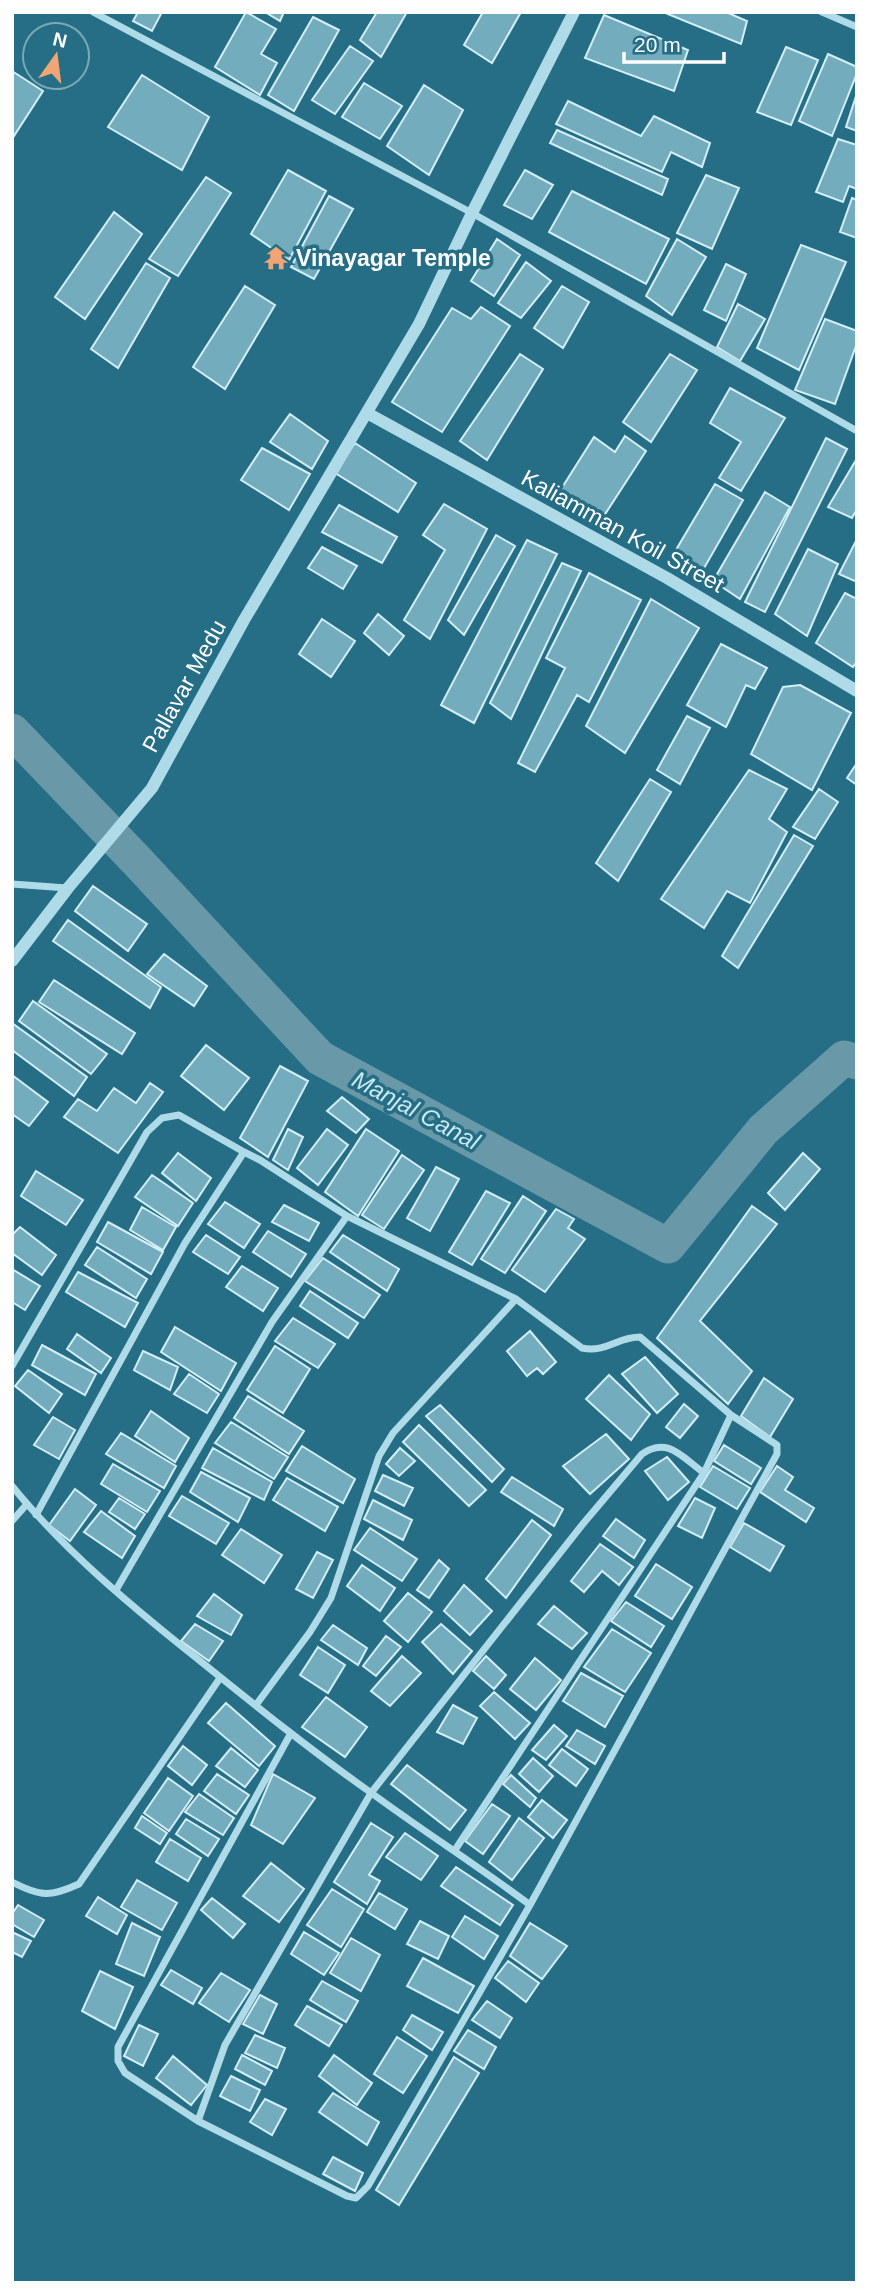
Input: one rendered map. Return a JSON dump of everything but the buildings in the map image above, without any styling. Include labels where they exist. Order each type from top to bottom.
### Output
[{"type":"street","points":[[93,12],[472,214],[857,431]]},
{"type":"street","name":"Pallavar Medu","points":[[12,961],[68,888],[152,788],[244,620],[419,324],[574,12]]},
{"type":"street","points":[[822,12],[857,27]]},
{"type":"street","name":"Kaliamman Koil Street","points":[[366,413],[667,578],[857,691]]},
{"type":"street","points":[[12,884],[68,888]]},
{"type":"street","points":[[12,1366],[148,1132],[162,1118],[179,1115],[260,1160],[347,1216],[516,1298],[582,1348],[595,1351],[630,1337],[640,1337],[732,1415],[777,1445],[777,1454],[530,1905],[362,2194],[356,2198],[347,2196],[198,2121],[125,2073],[118,2062],[118,2047],[291,1733]]},
{"type":"street","points":[[36,1515],[185,1244],[244,1152]]},
{"type":"street","points":[[116,1590],[272,1322],[347,1216]]},
{"type":"street","points":[[256,1705],[310,1632],[331,1598],[379,1456],[393,1433],[516,1298]]},
{"type":"street","points":[[456,1850],[704,1473],[732,1415]]},
{"type":"street","points":[[198,2121],[225,2045],[371,1793],[582,1525],[642,1454],[653,1446],[667,1446],[704,1473]]},
{"type":"street","points":[[12,1486],[36,1515],[116,1590],[220,1678],[371,1793],[456,1850],[530,1905]]},
{"type":"street","points":[[12,1521],[27,1504]]},
{"type":"street","points":[[12,1882],[30,1891],[55,1895],[79,1884],[220,1678]]},
{"type":"waterway","name":"Manjal Canal","points":[[12,731],[320,1058],[668,1246],[763,1130],[844,1058],[857,1062]]},
{"type":"place","name":"Vinayagar Temple","points":[[276,258]]}]
